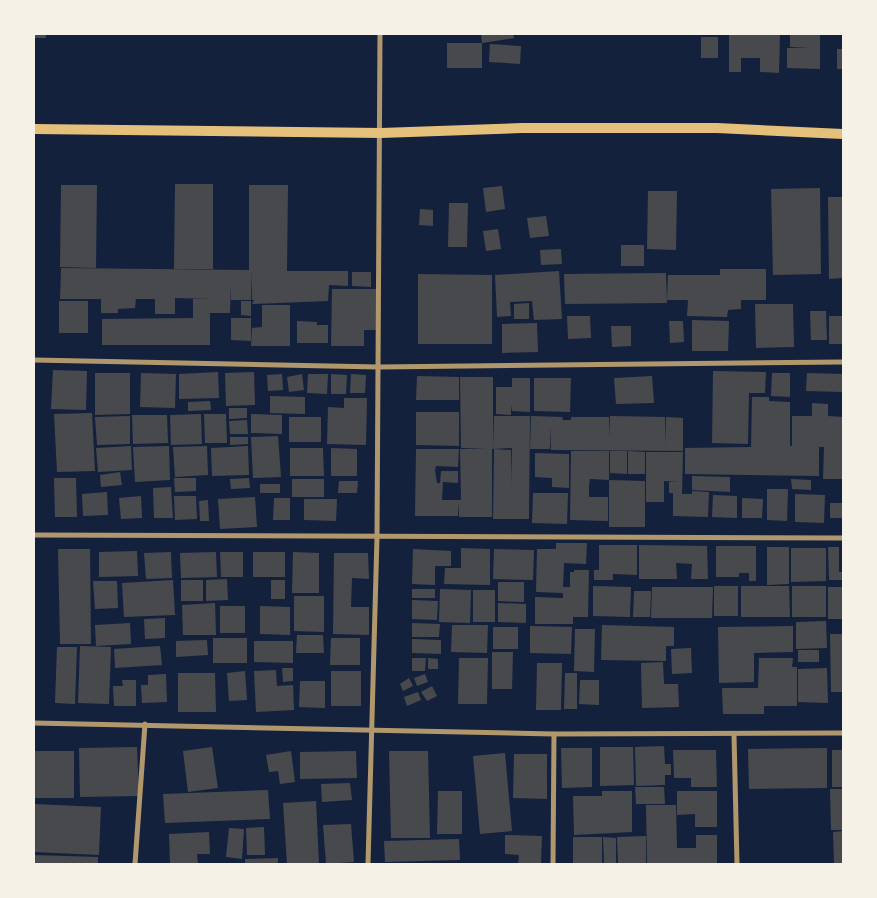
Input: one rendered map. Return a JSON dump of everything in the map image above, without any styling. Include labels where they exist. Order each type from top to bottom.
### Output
[{"type":"main road","points":[[34,130],[381,134],[522,128],[717,128],[843,134]]},
{"type":"street","points":[[368,864],[380,368],[380,34]]},
{"type":"street","points":[[34,360],[380,368],[843,362]]},
{"type":"street","points":[[34,534],[843,538]]},
{"type":"street","points":[[34,723],[554,734],[734,735],[843,733]]},
{"type":"street","points":[[135,864],[145,724]]},
{"type":"street","points":[[553,864],[554,734]]},
{"type":"street","points":[[734,735],[737,864]]},
{"type":"building","points":[[34,34],[46,34],[46,38],[34,38]]},
{"type":"building","points":[[481,34],[513,34],[514,38],[482,43]]},
{"type":"building","points":[[729,34],[780,34],[779,73],[760,72],[760,58],[741,58],[741,72],[729,72]]},
{"type":"building","points":[[790,34],[820,34],[820,69],[787,68],[787,48],[811,48],[790,47]]},
{"type":"building","points":[[701,37],[718,37],[718,58],[701,58]]},
{"type":"building","points":[[447,43],[482,43],[482,68],[447,68]]},
{"type":"building","points":[[490,44],[521,46],[520,64],[489,62]]},
{"type":"building","points":[[837,49],[843,49],[843,69],[837,69]]},
{"type":"building","points":[[175,184],[213,184],[213,269],[174,269]]},
{"type":"building","points":[[61,185],[97,185],[96,268],[60,267]]},
{"type":"building","points":[[249,185],[288,185],[287,271],[348,271],[348,286],[329,285],[328,301],[252,304],[254,300],[252,300],[251,270],[251,300],[231,300],[231,283],[230,313],[210,313],[210,345],[102,345],[102,319],[193,318],[193,299],[211,299],[175,298],[175,314],[155,314],[155,299],[136,299],[135,308],[118,309],[118,313],[101,313],[101,299],[60,299],[61,268],[249,270]]},
{"type":"building","points":[[502,186],[505,209],[486,212],[483,188]]},
{"type":"building","points":[[820,188],[821,274],[773,275],[771,189]]},
{"type":"building","points":[[648,191],[677,191],[676,250],[647,249]]},
{"type":"building","points":[[828,197],[843,197],[843,278],[829,279]]},
{"type":"building","points":[[449,203],[468,203],[467,247],[448,247]]},
{"type":"building","points":[[420,209],[433,210],[433,226],[419,225]]},
{"type":"building","points":[[546,216],[549,236],[530,238],[527,218]]},
{"type":"building","points":[[498,229],[501,249],[486,251],[483,231]]},
{"type":"building","points":[[621,245],[644,245],[644,266],[621,266]]},
{"type":"building","points":[[561,249],[562,264],[541,265],[540,250]]},
{"type":"building","points":[[720,269],[766,269],[766,300],[741,300],[741,309],[728,310],[727,317],[725,317],[687,316],[688,300],[667,300],[668,275],[720,275]]},
{"type":"building","points":[[559,271],[562,319],[534,320],[532,301],[510,302],[511,316],[497,317],[495,275]]},
{"type":"building","points":[[352,272],[371,272],[371,287],[352,286]]},
{"type":"building","points":[[666,273],[667,303],[565,304],[564,274]]},
{"type":"building","points":[[418,274],[492,275],[492,344],[418,344]]},
{"type":"building","points":[[332,289],[378,289],[378,330],[364,330],[364,346],[331,346]]},
{"type":"building","points":[[59,301],[88,301],[88,333],[59,333]]},
{"type":"building","points":[[241,301],[251,301],[251,316],[241,315]]},
{"type":"building","points":[[529,303],[529,319],[514,319],[514,304]]},
{"type":"building","points":[[755,304],[793,304],[794,347],[756,348]]},
{"type":"building","points":[[262,305],[290,305],[290,346],[251,346],[252,328],[262,327]]},
{"type":"building","points":[[810,311],[826,311],[827,340],[811,340]]},
{"type":"building","points":[[567,316],[590,316],[591,338],[568,339]]},
{"type":"building","points":[[829,316],[843,316],[843,344],[829,344]]},
{"type":"building","points":[[231,318],[251,318],[251,341],[231,340]]},
{"type":"building","points":[[692,320],[729,321],[728,351],[692,351]]},
{"type":"building","points":[[297,321],[317,322],[317,325],[328,325],[328,343],[297,343]]},
{"type":"building","points":[[669,321],[683,321],[684,342],[670,343]]},
{"type":"building","points":[[537,323],[538,352],[502,353],[502,324]]},
{"type":"building","points":[[611,326],[631,326],[631,346],[612,347]]},
{"type":"building","points":[[53,370],[87,371],[86,410],[51,409]]},
{"type":"building","points":[[713,371],[766,372],[765,393],[749,393],[748,444],[712,443]]},
{"type":"building","points":[[218,372],[219,398],[179,399],[179,374]]},
{"type":"building","points":[[254,372],[255,405],[226,406],[225,373]]},
{"type":"building","points":[[95,373],[130,373],[130,414],[95,415]]},
{"type":"building","points":[[141,373],[176,374],[175,408],[140,407]]},
{"type":"building","points":[[772,373],[790,373],[790,397],[771,396]]},
{"type":"building","points":[[807,373],[843,374],[843,392],[806,391]]},
{"type":"building","points":[[282,374],[283,390],[268,391],[267,375]]},
{"type":"building","points":[[302,374],[304,390],[289,392],[287,377]]},
{"type":"building","points":[[308,374],[328,374],[327,394],[307,393]]},
{"type":"building","points":[[331,374],[347,375],[346,394],[331,394]]},
{"type":"building","points":[[351,374],[366,375],[365,393],[350,393]]},
{"type":"building","points":[[417,376],[459,377],[459,400],[416,400]]},
{"type":"building","points":[[652,376],[654,403],[616,404],[614,378]]},
{"type":"building","points":[[460,377],[493,377],[492,517],[459,517],[459,502],[458,516],[415,516],[416,449],[459,449],[458,467],[436,466],[435,470],[437,483],[440,483],[441,471],[458,471],[458,483],[443,482],[442,500],[461,500],[460,449],[487,449],[461,448]]},
{"type":"building","points":[[512,378],[530,378],[530,412],[512,411],[511,405],[511,415],[496,414],[496,387],[512,387]]},
{"type":"building","points":[[534,378],[571,378],[570,412],[534,411]]},
{"type":"building","points":[[270,396],[305,397],[305,414],[270,413]]},
{"type":"building","points":[[752,397],[769,397],[769,401],[790,402],[790,446],[792,446],[792,416],[812,416],[812,403],[828,404],[828,416],[843,417],[843,479],[823,479],[824,447],[819,447],[819,476],[685,474],[685,448],[751,447]]},
{"type":"building","points":[[344,398],[367,398],[366,445],[327,444],[328,407],[344,408]]},
{"type":"building","points":[[210,401],[211,410],[188,411],[188,402]]},
{"type":"building","points":[[229,408],[247,408],[247,418],[229,419]]},
{"type":"building","points":[[416,412],[459,412],[459,446],[416,445]]},
{"type":"building","points":[[92,413],[95,471],[57,472],[54,414]]},
{"type":"building","points":[[201,414],[202,444],[171,445],[170,415]]},
{"type":"building","points":[[204,414],[226,414],[227,443],[205,443]]},
{"type":"building","points":[[251,414],[282,415],[282,434],[251,433]]},
{"type":"building","points":[[132,415],[167,415],[168,443],[133,444]]},
{"type":"building","points":[[130,416],[130,444],[97,445],[95,417]]},
{"type":"building","points":[[494,416],[530,416],[529,519],[493,519],[494,449],[511,450],[511,486],[512,448],[493,449]]},
{"type":"building","points":[[531,416],[562,417],[563,420],[571,420],[571,417],[609,417],[609,438],[610,416],[665,417],[665,446],[666,417],[683,418],[683,451],[551,450],[551,426],[550,449],[530,449]]},
{"type":"building","points":[[289,417],[321,417],[321,442],[289,442]]},
{"type":"building","points":[[247,420],[248,434],[230,434],[229,421]]},
{"type":"building","points":[[278,436],[281,477],[253,478],[251,437]]},
{"type":"building","points":[[230,437],[248,437],[248,444],[230,445]]},
{"type":"building","points":[[131,446],[132,470],[98,472],[96,448]]},
{"type":"building","points":[[169,446],[170,480],[135,482],[133,447]]},
{"type":"building","points":[[207,446],[208,475],[175,477],[173,447]]},
{"type":"building","points":[[248,446],[249,475],[212,476],[211,448]]},
{"type":"building","points":[[290,448],[323,448],[324,476],[290,476]]},
{"type":"building","points":[[331,448],[357,449],[357,476],[331,476]]},
{"type":"building","points":[[571,451],[609,451],[609,480],[590,479],[589,485],[589,497],[608,497],[608,521],[570,520]]},
{"type":"building","points":[[610,451],[627,451],[627,474],[610,473]]},
{"type":"building","points":[[628,451],[645,452],[645,474],[628,474]]},
{"type":"building","points":[[646,452],[683,452],[682,494],[692,494],[692,491],[709,492],[708,517],[673,516],[673,493],[669,493],[669,482],[679,482],[664,481],[664,502],[646,502]]},
{"type":"building","points":[[535,453],[569,454],[569,488],[552,487],[552,478],[535,477]]},
{"type":"building","points":[[120,472],[122,485],[101,487],[100,475]]},
{"type":"building","points":[[692,476],[730,477],[730,492],[692,490]]},
{"type":"building","points":[[54,478],[76,478],[77,517],[55,517]]},
{"type":"building","points":[[174,478],[196,478],[196,491],[175,492]]},
{"type":"building","points":[[249,478],[250,488],[231,489],[230,479]]},
{"type":"building","points":[[292,479],[324,479],[324,497],[292,497]]},
{"type":"building","points":[[791,479],[811,480],[811,490],[792,489]]},
{"type":"building","points":[[609,480],[645,481],[645,527],[609,527]]},
{"type":"building","points":[[339,481],[358,481],[357,493],[338,493]]},
{"type":"building","points":[[260,484],[280,484],[280,493],[260,493]]},
{"type":"building","points":[[171,487],[173,518],[154,518],[153,488]]},
{"type":"building","points":[[767,489],[788,489],[787,521],[767,520]]},
{"type":"building","points":[[107,492],[108,515],[83,516],[82,494]]},
{"type":"building","points":[[533,493],[568,493],[567,524],[532,523]]},
{"type":"building","points":[[795,494],[825,495],[824,523],[795,522]]},
{"type":"building","points":[[713,495],[737,496],[737,518],[712,517]]},
{"type":"building","points":[[141,496],[142,518],[121,519],[119,498]]},
{"type":"building","points":[[174,496],[196,496],[197,519],[175,520]]},
{"type":"building","points":[[255,497],[257,527],[220,529],[218,499]]},
{"type":"building","points":[[274,498],[290,498],[290,520],[273,520]]},
{"type":"building","points":[[742,498],[763,499],[762,518],[742,518]]},
{"type":"building","points":[[304,499],[337,499],[336,521],[304,520]]},
{"type":"building","points":[[208,500],[209,521],[200,521],[199,501]]},
{"type":"building","points":[[830,503],[843,503],[843,518],[830,518]]},
{"type":"building","points":[[556,543],[587,543],[586,564],[564,563],[563,587],[570,587],[570,572],[574,572],[574,570],[589,570],[588,617],[573,617],[573,624],[535,624],[535,597],[563,598],[563,593],[536,592],[537,549],[556,549]]},
{"type":"building","points":[[599,545],[637,545],[637,575],[613,574],[613,580],[594,580],[594,570],[599,570]]},
{"type":"building","points":[[639,545],[707,546],[708,579],[691,579],[692,564],[676,563],[677,579],[639,579]]},
{"type":"building","points":[[716,546],[756,546],[756,581],[749,581],[749,573],[739,573],[739,577],[716,577]]},
{"type":"building","points":[[767,547],[789,547],[789,584],[767,585]]},
{"type":"building","points":[[828,547],[839,547],[839,572],[843,572],[843,580],[829,580]]},
{"type":"building","points":[[461,548],[490,549],[490,585],[444,584],[445,568],[461,568]]},
{"type":"building","points":[[791,548],[826,548],[826,581],[791,582]]},
{"type":"building","points":[[58,549],[90,549],[91,644],[60,644]]},
{"type":"building","points":[[413,549],[451,551],[451,566],[435,566],[435,585],[412,584]]},
{"type":"building","points":[[494,549],[534,550],[533,580],[493,579]]},
{"type":"building","points":[[137,551],[138,576],[99,577],[99,552]]},
{"type":"building","points":[[171,552],[172,578],[146,579],[144,553]]},
{"type":"building","points":[[216,552],[217,577],[181,578],[180,553]]},
{"type":"building","points":[[220,552],[243,552],[243,577],[221,577]]},
{"type":"building","points":[[253,552],[285,552],[285,577],[253,577]]},
{"type":"building","points":[[293,552],[319,553],[319,593],[292,593]]},
{"type":"building","points":[[334,553],[368,553],[369,579],[352,578],[351,607],[369,607],[369,635],[333,634]]},
{"type":"building","points":[[227,579],[228,600],[206,601],[206,580]]},
{"type":"building","points":[[173,580],[175,615],[124,617],[122,583]]},
{"type":"building","points":[[181,580],[203,580],[203,601],[181,601]]},
{"type":"building","points":[[271,580],[285,580],[285,599],[271,599]]},
{"type":"building","points":[[93,581],[117,581],[118,608],[95,609]]},
{"type":"building","points":[[498,582],[524,582],[524,602],[498,601]]},
{"type":"building","points":[[593,586],[631,587],[630,617],[593,616]]},
{"type":"building","points":[[714,586],[738,586],[738,616],[714,616]]},
{"type":"building","points":[[741,586],[789,586],[790,617],[741,617]]},
{"type":"building","points":[[792,586],[826,586],[826,617],[792,617]]},
{"type":"building","points":[[652,587],[713,587],[712,618],[651,618]]},
{"type":"building","points":[[828,587],[843,587],[843,619],[828,619]]},
{"type":"building","points":[[412,589],[435,589],[435,598],[412,598]]},
{"type":"building","points":[[440,589],[471,590],[470,623],[439,622]]},
{"type":"building","points":[[473,590],[495,590],[495,622],[473,622]]},
{"type":"building","points":[[634,591],[651,591],[650,617],[633,617]]},
{"type":"building","points":[[294,596],[324,596],[324,632],[294,631]]},
{"type":"building","points":[[412,600],[438,601],[437,620],[412,619]]},
{"type":"building","points":[[215,603],[216,635],[183,635],[182,605]]},
{"type":"building","points":[[498,603],[526,604],[526,623],[498,622]]},
{"type":"building","points":[[220,606],[245,606],[245,633],[220,633]]},
{"type":"building","points":[[260,606],[290,607],[290,635],[260,634]]},
{"type":"building","points":[[165,618],[165,638],[145,639],[144,619]]},
{"type":"building","points":[[826,621],[827,648],[796,649],[796,622]]},
{"type":"building","points":[[130,623],[131,644],[96,646],[95,625]]},
{"type":"building","points":[[412,623],[440,624],[439,637],[412,637]]},
{"type":"building","points":[[452,625],[488,625],[487,653],[451,652]]},
{"type":"building","points":[[602,625],[674,627],[674,646],[666,646],[666,661],[601,660]]},
{"type":"building","points":[[530,626],[572,627],[571,654],[530,653]]},
{"type":"building","points":[[793,626],[793,652],[754,653],[754,682],[719,683],[718,627]]},
{"type":"building","points":[[493,627],[518,627],[518,649],[493,649]]},
{"type":"building","points":[[575,629],[595,629],[594,672],[574,671]]},
{"type":"building","points":[[830,634],[843,634],[843,692],[831,692]]},
{"type":"building","points":[[297,635],[323,635],[324,653],[296,653]]},
{"type":"building","points":[[213,638],[247,638],[247,663],[213,663]]},
{"type":"building","points":[[331,638],[360,638],[360,665],[330,665]]},
{"type":"building","points":[[412,639],[441,640],[441,654],[412,653]]},
{"type":"building","points":[[207,640],[208,655],[176,657],[176,641]]},
{"type":"building","points":[[254,641],[293,641],[293,663],[254,662]]},
{"type":"building","points":[[80,646],[111,647],[109,704],[78,703]]},
{"type":"building","points":[[160,646],[162,665],[115,668],[114,649]]},
{"type":"building","points":[[57,647],[77,647],[75,704],[55,703]]},
{"type":"building","points":[[691,648],[692,673],[672,674],[671,649]]},
{"type":"building","points":[[798,650],[819,650],[819,662],[798,662]]},
{"type":"building","points":[[492,652],[513,652],[512,689],[492,689]]},
{"type":"building","points":[[412,658],[426,658],[425,671],[412,671]]},
{"type":"building","points":[[428,658],[438,659],[438,669],[428,669]]},
{"type":"building","points":[[459,658],[488,658],[487,704],[458,704]]},
{"type":"building","points":[[759,658],[793,658],[792,667],[797,667],[797,706],[764,706],[764,714],[723,714],[722,688],[758,688]]},
{"type":"building","points":[[663,662],[664,684],[678,684],[679,707],[642,708],[641,663]]},
{"type":"building","points":[[537,663],[562,663],[561,710],[536,710]]},
{"type":"building","points":[[282,668],[293,668],[293,681],[283,682]]},
{"type":"building","points":[[827,668],[828,703],[798,702],[798,669]]},
{"type":"building","points":[[276,670],[277,686],[293,685],[294,710],[256,712],[254,671]]},
{"type":"building","points":[[245,671],[247,700],[229,701],[227,673]]},
{"type":"building","points":[[331,671],[361,671],[361,706],[331,706]]},
{"type":"building","points":[[178,673],[215,673],[216,712],[178,712]]},
{"type":"building","points":[[565,673],[577,673],[577,709],[564,709]]},
{"type":"building","points":[[166,674],[167,702],[142,703],[141,685],[148,685],[148,675]]},
{"type":"building","points":[[425,674],[428,682],[417,686],[414,678]]},
{"type":"building","points":[[409,678],[413,686],[403,691],[400,684]]},
{"type":"building","points":[[122,680],[136,680],[136,706],[114,706],[113,686],[123,686]]},
{"type":"building","points":[[580,680],[599,680],[599,705],[579,704]]},
{"type":"building","points":[[300,681],[325,681],[325,708],[299,707]]},
{"type":"building","points":[[432,686],[437,696],[427,701],[421,692]]},
{"type":"building","points":[[418,692],[421,700],[407,706],[404,697]]},
{"type":"building","points":[[664,746],[665,764],[671,764],[671,775],[665,775],[665,785],[636,786],[635,747]]},
{"type":"building","points":[[137,747],[139,796],[80,797],[79,748]]},
{"type":"building","points":[[212,747],[218,788],[188,792],[183,751]]},
{"type":"building","points":[[600,747],[633,747],[634,785],[600,786]]},
{"type":"building","points":[[561,748],[592,748],[592,787],[562,788]]},
{"type":"building","points":[[827,748],[827,788],[749,789],[748,749]]},
{"type":"building","points":[[673,750],[716,750],[717,787],[691,787],[691,778],[674,778]]},
{"type":"building","points":[[832,750],[843,750],[843,787],[832,787]]},
{"type":"building","points":[[34,751],[74,751],[74,798],[34,798]]},
{"type":"building","points":[[291,751],[295,782],[280,784],[278,771],[269,772],[266,755]]},
{"type":"building","points":[[356,751],[357,778],[300,779],[300,752]]},
{"type":"building","points":[[389,751],[428,751],[430,838],[391,838]]},
{"type":"building","points":[[505,753],[512,831],[480,834],[473,756]]},
{"type":"building","points":[[514,754],[547,754],[547,799],[513,798]]},
{"type":"building","points":[[350,783],[352,800],[322,802],[321,784]]},
{"type":"building","points":[[635,787],[664,787],[665,804],[636,804]]},
{"type":"building","points":[[830,789],[843,789],[843,830],[831,830]]},
{"type":"building","points":[[268,790],[270,819],[165,823],[163,794]]},
{"type":"building","points":[[438,791],[462,791],[462,834],[437,834]]},
{"type":"building","points":[[602,791],[632,791],[632,832],[574,835],[573,796],[602,796]]},
{"type":"building","points":[[677,791],[717,791],[717,827],[695,827],[695,814],[677,815]]},
{"type":"building","points":[[316,801],[319,864],[287,864],[283,803]]},
{"type":"building","points":[[34,804],[101,807],[99,855],[34,852]]},
{"type":"building","points":[[646,805],[676,805],[677,848],[696,848],[696,835],[717,835],[717,864],[647,864]]},
{"type":"building","points":[[351,824],[354,862],[326,864],[323,825]]},
{"type":"building","points":[[264,827],[265,855],[247,855],[246,828]]},
{"type":"building","points":[[229,828],[244,829],[242,859],[226,857]]},
{"type":"building","points":[[843,831],[843,864],[834,864],[833,832]]},
{"type":"building","points":[[209,832],[210,854],[197,854],[198,864],[170,864],[169,834]]},
{"type":"building","points":[[505,835],[542,836],[541,864],[518,864],[519,855],[505,854]]},
{"type":"building","points":[[646,836],[646,864],[618,864],[617,837]]},
{"type":"building","points":[[573,837],[602,837],[602,864],[573,864]]},
{"type":"building","points":[[603,837],[616,838],[616,864],[604,864]]},
{"type":"building","points":[[459,839],[460,860],[385,862],[384,841]]},
{"type":"building","points":[[34,855],[98,857],[98,864],[34,864]]},
{"type":"building","points":[[278,858],[278,864],[245,864],[245,859]]}]
